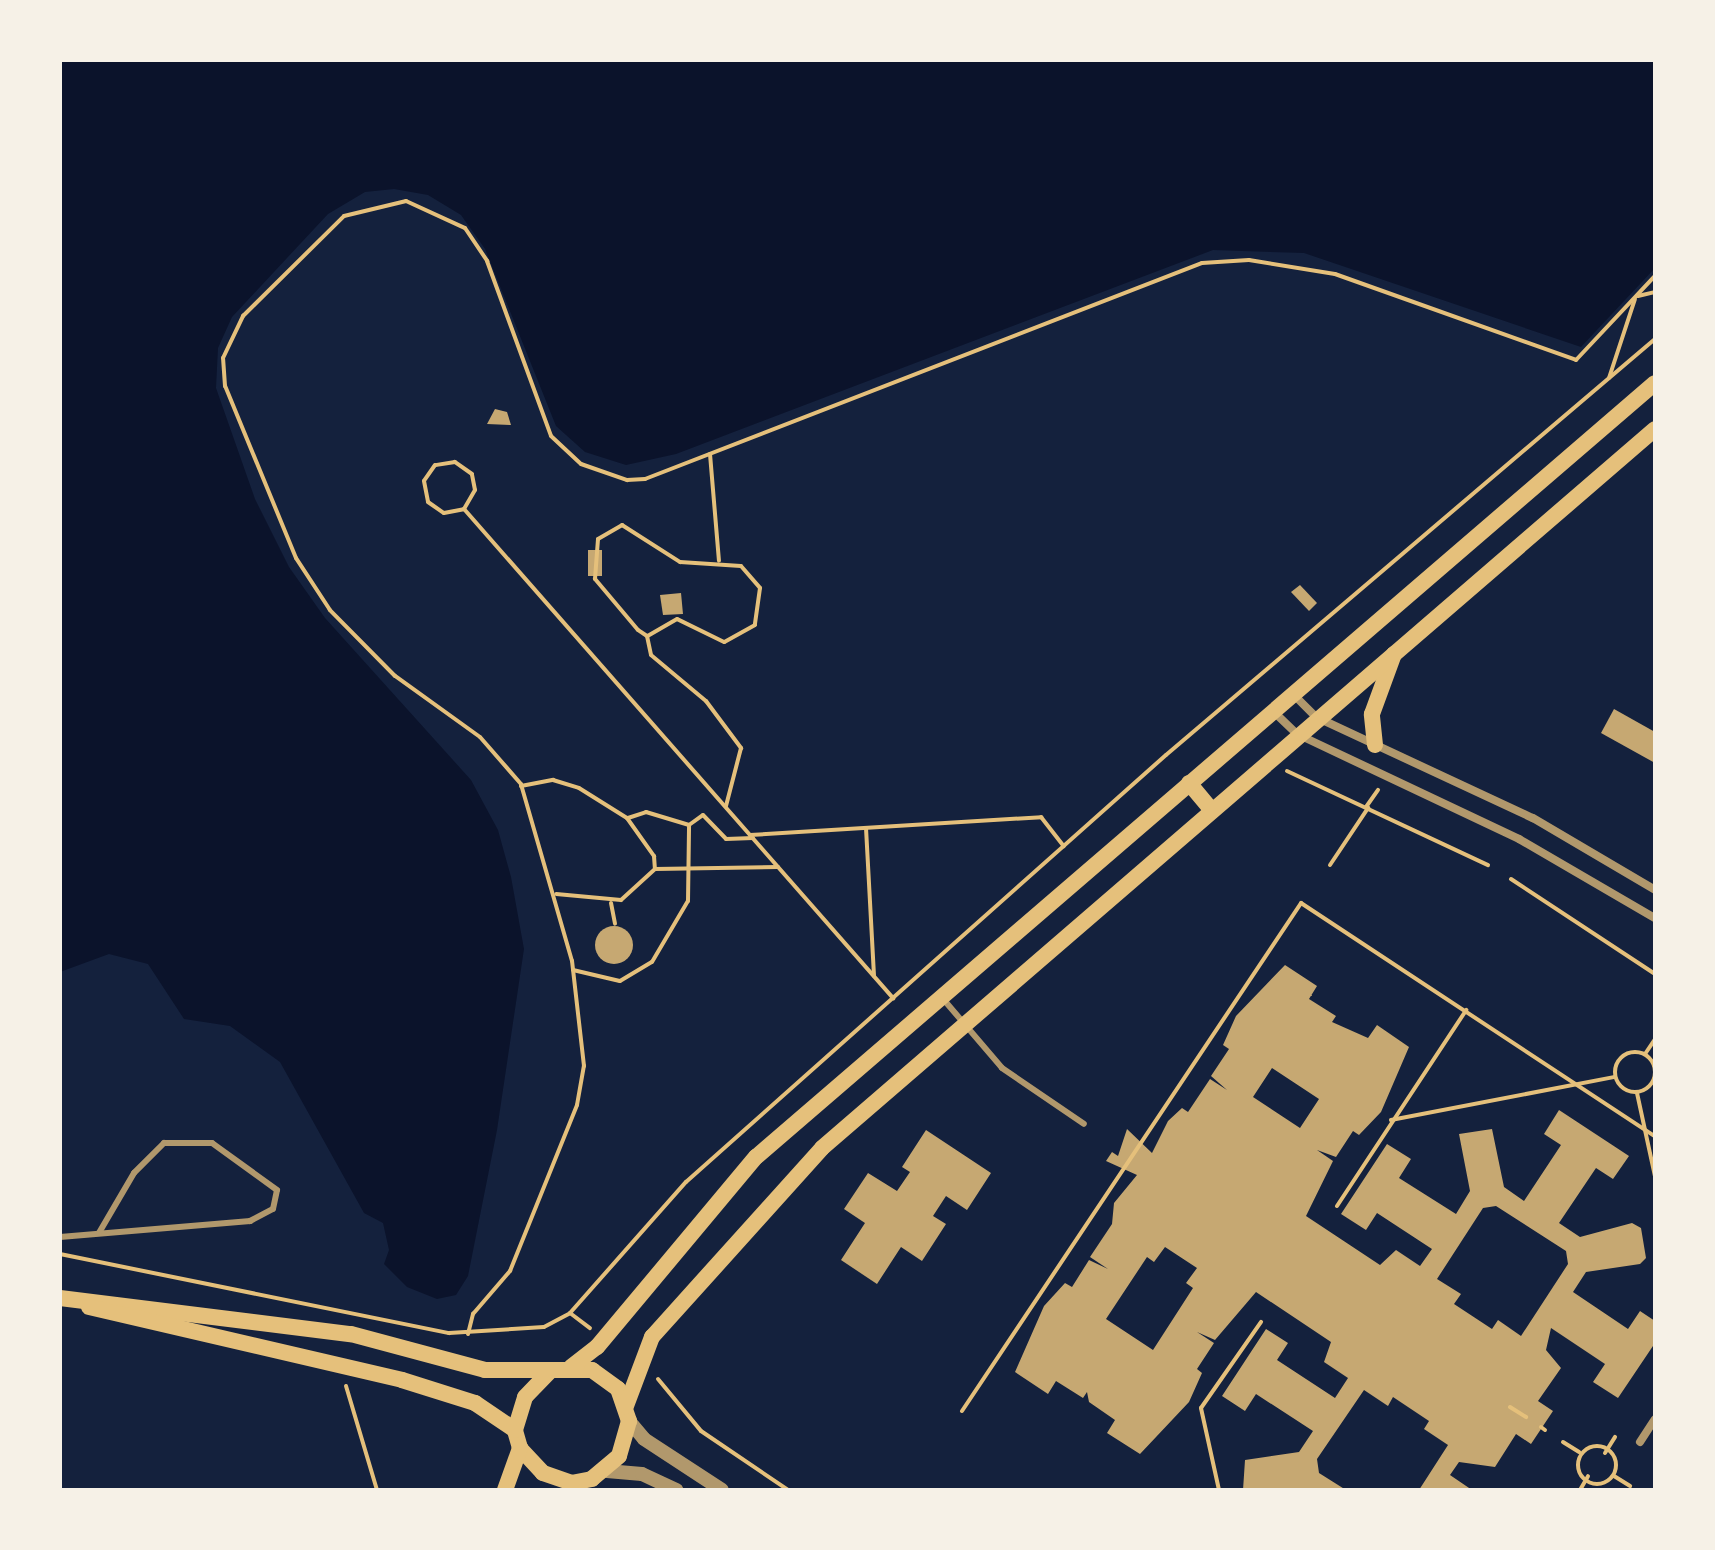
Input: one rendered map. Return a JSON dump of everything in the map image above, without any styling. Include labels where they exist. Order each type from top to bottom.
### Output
[{"type":"main road","points":[[571,1367],[597,1347],[756,1157],[1655,383]]},
{"type":"main road","points":[[551,1370],[525,1397],[515,1430],[520,1448],[543,1473],[569,1486],[607,1471],[625,1444],[628,1414],[652,1337],[708,1268],[822,1148],[1316,717],[1655,429]]},
{"type":"main road","points":[[1375,745],[1372,714],[1396,649]]},
{"type":"main road","points":[[1189,783],[1211,809]]},
{"type":"main road","points":[[60,1299],[351,1334],[485,1370],[571,1367],[606,1378],[628,1414]]},
{"type":"main road","points":[[60,1299],[402,1380],[475,1403],[515,1430]]},
{"type":"main road","points":[[505,1490],[520,1448]]},
{"type":"street","points":[[1292,693],[1316,717],[1533,818],[1655,890]]},
{"type":"street","points":[[1273,710],[1297,734],[1519,839],[1655,918]]},
{"type":"street","points":[[628,1414],[644,1439],[722,1490]]},
{"type":"street","points":[[1640,1442],[1655,1419]]},
{"type":"street","points":[[607,1471],[642,1474],[677,1490]]},
{"type":"lane","points":[[941,997],[1002,1068],[1084,1124]]},
{"type":"lane","points":[[60,1237],[99,1233],[188,1232],[250,1221],[273,1209],[277,1190],[212,1143],[164,1143],[134,1173],[99,1233]]},
{"type":"path","points":[[468,1334],[473,1314],[510,1271],[577,1105],[584,1066],[573,970],[556,894],[521,786],[480,737],[367,649],[296,558],[225,386],[231,335],[344,216],[386,201],[428,206],[476,242],[551,436],[566,452],[627,480],[710,454],[1202,263],[1278,262],[1335,274],[1576,360],[1655,276]]},
{"type":"path","points":[[1636,296],[1655,292]]},
{"type":"path","points":[[1609,379],[1636,296]]},
{"type":"path","points":[[60,1254],[468,1334],[544,1327],[580,1306],[686,1182],[1064,846],[1655,339]]},
{"type":"path","points":[[710,454],[719,561]]},
{"type":"path","points":[[455,462],[472,474],[475,490],[464,509],[444,513],[428,502],[424,481],[435,465],[455,462]]},
{"type":"path","points":[[464,509],[893,998]]},
{"type":"path","points":[[647,636],[677,619],[724,642],[749,631],[761,609],[760,588],[741,566],[719,561],[680,562],[622,525],[603,533],[595,579],[647,636],[651,655],[706,701],[741,748],[726,807]]},
{"type":"path","points":[[1282,769],[1488,865]]},
{"type":"path","points":[[1330,865],[1382,783]]},
{"type":"path","points":[[521,786],[569,784],[627,818],[648,842],[655,869]]},
{"type":"path","points":[[627,818],[646,812],[689,825]]},
{"type":"path","points":[[689,825],[703,815],[726,839],[1041,817],[1064,846]]},
{"type":"path","points":[[573,970],[620,981],[644,971],[688,901],[689,825]]},
{"type":"path","points":[[866,828],[874,976]]},
{"type":"path","points":[[556,894],[611,903],[655,869],[778,867]]},
{"type":"path","points":[[1511,879],[1655,974]]},
{"type":"path","points":[[611,903],[615,924]]},
{"type":"path","points":[[962,1411],[1301,903],[1655,1136]]},
{"type":"path","points":[[1337,1206],[1466,1010]]},
{"type":"path","points":[[1645,1055],[1655,1039]]},
{"type":"path","points":[[1615,1077],[1620,1058],[1645,1055]]},
{"type":"path","points":[[1637,1093],[1654,1076],[1645,1055]]},
{"type":"path","points":[[1391,1120],[1615,1077],[1637,1093],[1655,1176]]},
{"type":"path","points":[[1219,1490],[1201,1408],[1261,1322]]},
{"type":"path","points":[[653,1373],[701,1431],[788,1490]]},
{"type":"path","points":[[345,1392],[377,1490]]},
{"type":"path","points":[[1510,1407],[1526,1417]]},
{"type":"path","points":[[1605,1453],[1615,1437]]},
{"type":"path","points":[[1563,1442],[1579,1452]]},
{"type":"path","points":[[1592,1446],[1605,1453],[1616,1462],[1614,1476],[1603,1484],[1588,1476],[1577,1466],[1579,1452],[1592,1446]]},
{"type":"path","points":[[1580,1490],[1588,1476]]},
{"type":"path","points":[[1614,1476],[1630,1486]]},
{"type":"water","points":[[60,60],[1655,60],[1655,268],[1581,347],[1304,253],[1213,250],[676,454],[626,465],[585,452],[556,426],[485,249],[461,215],[428,195],[394,189],[365,192],[328,214],[232,317],[218,348],[216,388],[255,499],[289,567],[325,618],[471,780],[498,830],[511,877],[524,949],[497,1130],[468,1276],[456,1295],[437,1299],[407,1287],[384,1264],[389,1250],[383,1223],[364,1213],[280,1062],[230,1026],[184,1019],[148,964],[109,954],[60,972]]},
{"type":"building","points":[[495,409],[507,412],[511,425],[487,424]]},
{"type":"building","points":[[588,550],[602,550],[602,576],[588,576]]},
{"type":"building","points":[[1300,585],[1317,603],[1309,611],[1291,592]]},
{"type":"building","points":[[681,593],[683,614],[663,615],[660,595]]},
{"type":"building","points":[[1614,709],[1655,732],[1655,763],[1601,733]]},
{"type":"building","points":[[614,926],[628,931],[633,945],[628,959],[614,964],[600,959],[595,945],[600,931]]},
{"type":"building","points":[[1285,965],[1317,986],[1309,999],[1336,1016],[1332,1022],[1368,1038],[1377,1025],[1409,1047],[1381,1112],[1359,1135],[1353,1131],[1336,1157],[1317,1150],[1333,1161],[1306,1216],[1380,1265],[1396,1250],[1420,1266],[1432,1249],[1377,1213],[1366,1230],[1341,1214],[1387,1144],[1411,1159],[1399,1178],[1456,1214],[1470,1191],[1459,1134],[1492,1129],[1504,1187],[1524,1201],[1561,1145],[1544,1134],[1559,1110],[1629,1156],[1613,1179],[1596,1168],[1559,1223],[1580,1237],[1632,1223],[1641,1228],[1646,1258],[1640,1264],[1586,1272],[1573,1292],[1628,1329],[1640,1311],[1655,1321],[1655,1343],[1618,1398],[1593,1382],[1605,1364],[1551,1328],[1546,1350],[1561,1368],[1538,1401],[1553,1411],[1531,1444],[1516,1434],[1495,1467],[1459,1462],[1450,1475],[1472,1490],[1419,1490],[1448,1445],[1424,1429],[1429,1421],[1393,1397],[1388,1406],[1364,1390],[1317,1459],[1319,1473],[1346,1490],[1243,1490],[1245,1460],[1299,1452],[1313,1431],[1256,1394],[1245,1411],[1222,1396],[1266,1329],[1288,1343],[1277,1360],[1335,1398],[1348,1378],[1324,1362],[1331,1342],[1256,1292],[1215,1340],[1197,1332],[1214,1343],[1197,1369],[1202,1373],[1189,1402],[1140,1454],[1107,1433],[1115,1420],[1089,1402],[1087,1392],[1083,1398],[1056,1381],[1048,1394],[1015,1372],[1044,1306],[1065,1283],[1072,1287],[1089,1260],[1108,1269],[1090,1257],[1112,1224],[1114,1203],[1137,1175],[1106,1161],[1112,1152],[1118,1156],[1127,1129],[1152,1153],[1168,1121],[1182,1108],[1188,1112],[1210,1079],[1227,1090],[1211,1076],[1229,1049],[1223,1045],[1236,1016]],"holes":[[[1272,1068],[1319,1099],[1300,1128],[1253,1097]],[[1496,1206],[1566,1251],[1568,1264],[1521,1336],[1498,1320],[1492,1329],[1454,1304],[1461,1294],[1437,1279],[1483,1208]],[[1165,1247],[1197,1268],[1186,1283],[1193,1288],[1153,1350],[1106,1319],[1147,1257],[1154,1262]]]},
{"type":"building","points":[[926,1130],[991,1173],[967,1210],[946,1196],[933,1216],[946,1224],[922,1261],[901,1247],[877,1284],[841,1260],[865,1223],[844,1209],[868,1173],[897,1191],[910,1172],[902,1167]]}]
